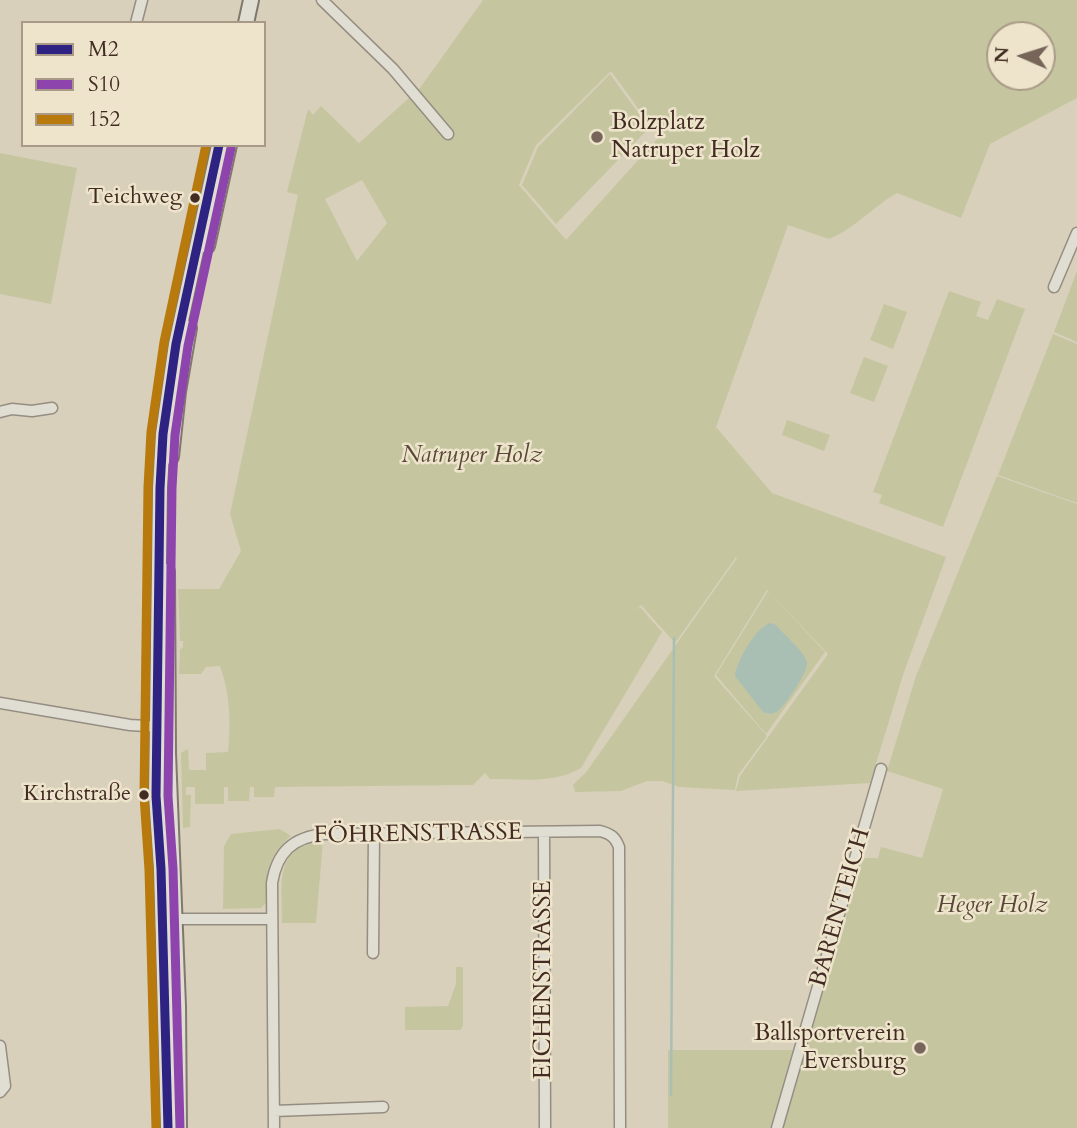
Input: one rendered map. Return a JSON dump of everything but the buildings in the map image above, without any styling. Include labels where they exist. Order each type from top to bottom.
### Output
[{"type":"main road","points":[[246,21],[251,0]]},
{"type":"main road","points":[[256,21],[261,0]]},
{"type":"main road","points":[[169,1128],[169,919],[158,528],[164,425],[176,344],[219,147]]},
{"type":"main road","points":[[162,727],[173,435],[186,344],[229,147]]},
{"type":"main road","points":[[169,919],[178,1006],[178,1128]]},
{"type":"street","points":[[137,21],[142,0]]},
{"type":"street","points":[[322,0],[393,69],[448,134]]},
{"type":"street","points":[[1055,287],[1077,233]]},
{"type":"street","points":[[0,411],[52,408]]},
{"type":"street","points":[[0,702],[130,725],[162,727]]},
{"type":"street","name":"BARENTEICH","points":[[777,1128],[881,769]]},
{"type":"street","name":"FÖHRENSTRASSE","points":[[274,1128],[274,870],[294,842],[314,835],[600,831],[615,838],[619,848],[620,1128]]},
{"type":"street","name":"EICHENSTRASSE","points":[[544,832],[545,1128]]},
{"type":"street","points":[[373,953],[374,833]]},
{"type":"street","points":[[169,919],[272,919]]},
{"type":"street","points":[[0,1046],[5,1086],[0,1092]]},
{"type":"street","points":[[274,1111],[383,1107]]},
{"type":"green space","name":"Natruper Holz","points":[[483,0],[1077,0],[1077,98],[990,144],[961,218],[897,193],[847,230],[829,239],[788,225],[716,427],[772,493],[946,557],[904,672],[870,783],[736,791],[740,776],[828,654],[736,557],[675,643],[641,605],[634,612],[640,607],[662,632],[581,768],[571,773],[549,779],[526,780],[490,779],[485,773],[473,785],[275,787],[274,797],[254,797],[254,787],[250,787],[249,801],[228,801],[228,787],[224,787],[224,804],[195,804],[195,787],[186,787],[186,795],[191,795],[190,827],[183,828],[181,753],[188,749],[189,770],[206,770],[206,753],[228,752],[229,719],[228,697],[220,666],[206,667],[201,674],[179,674],[183,641],[180,641],[178,589],[219,589],[241,551],[230,514],[298,195],[287,192],[308,109],[313,115],[321,106],[359,143],[420,88]],"holes":[[[611,71],[659,137],[566,240],[519,185],[536,145]],[[362,180],[387,223],[357,261],[325,199]]]},
{"type":"green space","points":[[610,74],[649,128],[556,224],[522,185],[538,147]]},
{"type":"green space","points":[[0,153],[77,168],[51,304],[0,294]]},
{"type":"green space","points":[[1077,271],[1077,342],[1054,332]]},
{"type":"green space","points":[[949,291],[981,302],[976,316],[988,320],[997,299],[1025,309],[943,527],[879,503],[882,495],[873,492]]},
{"type":"green space","points":[[884,304],[907,312],[893,349],[870,340]]},
{"type":"green space","points":[[1053,334],[1077,344],[1077,503],[998,475]]},
{"type":"green space","points":[[864,357],[888,366],[874,402],[850,393]]},
{"type":"green space","points":[[787,420],[830,435],[824,451],[782,435]]},
{"type":"green space","name":"Heger Holz","points":[[997,476],[1077,504],[1077,1128],[783,1128],[863,858],[878,858],[881,847],[922,858],[943,789],[887,771],[916,676]]},
{"type":"green space","points":[[737,558],[767,590],[714,676],[767,736],[738,775],[735,790],[679,787],[662,781],[647,781],[621,791],[575,792],[573,785],[587,771]]},
{"type":"green space","points":[[768,591],[825,652],[766,734],[716,675]]},
{"type":"green space","points":[[280,829],[291,836],[277,851],[270,866],[266,903],[261,908],[223,909],[224,846],[231,834]]},
{"type":"green space","points":[[323,841],[316,923],[282,923],[282,881],[288,859],[295,851]]},
{"type":"green space","points":[[456,967],[463,967],[463,1026],[460,1030],[405,1030],[405,1007],[448,1006],[456,984]]},
{"type":"green space","points":[[668,1050],[795,1050],[773,1128],[668,1128]]},
{"type":"shaded area","points":[[771,623],[799,649],[807,663],[804,674],[791,695],[779,710],[771,714],[763,712],[735,676],[748,645],[765,625]]},
{"type":"waterway","points":[[671,1095],[674,638]]},
{"type":"transit line","name":"152","points":[[156,1128],[149,870],[144,796],[148,487],[151,432],[164,342],[206,147]]},
{"type":"transit line","name":"M2","points":[[168,1128],[161,869],[156,796],[160,488],[163,434],[176,344],[219,147]]},
{"type":"transit line","name":"S10","points":[[180,1128],[173,869],[168,796],[172,488],[175,435],[188,346],[231,148]]},
{"type":"place","name":"Bolzplatz Natruper Holz","points":[[597,137]]},
{"type":"place","name":"Teichweg","points":[[195,198]]},
{"type":"place","name":"Kirchstraße","points":[[144,795]]},
{"type":"place","name":"Ballsportverein Eversburg","points":[[920,1048]]}]
